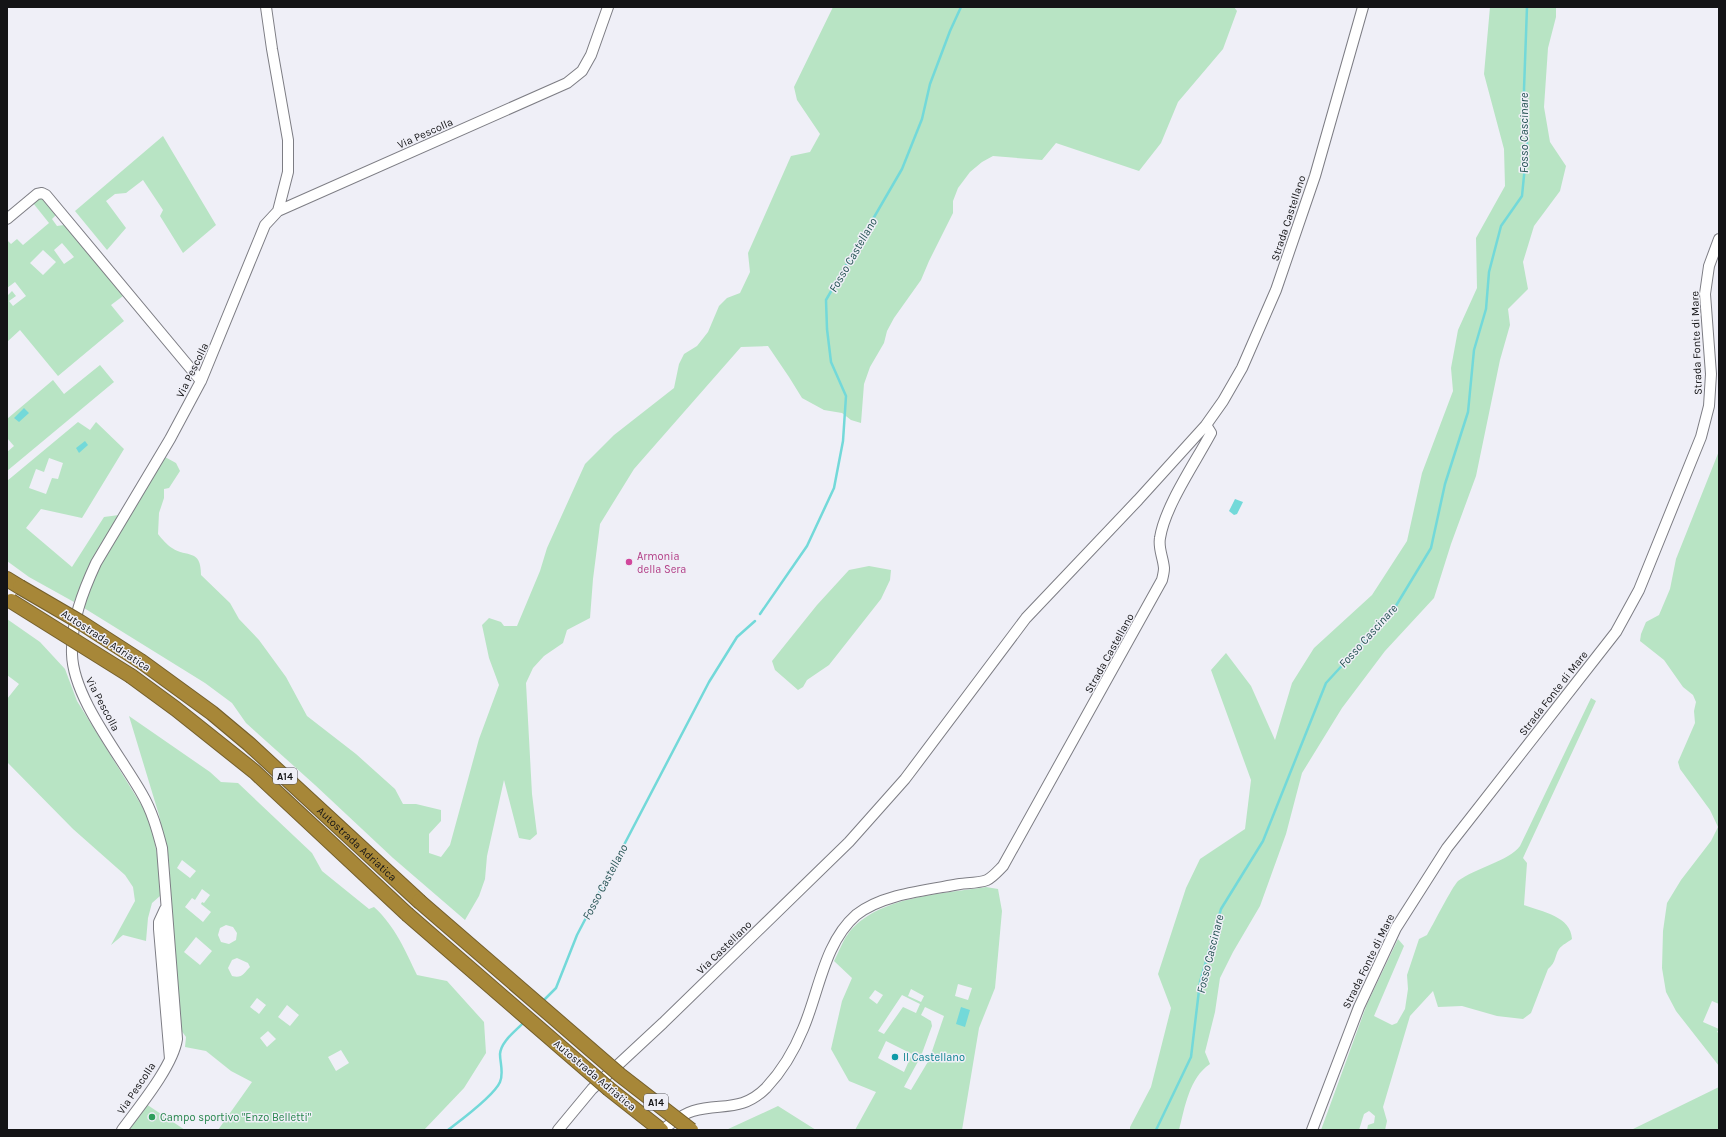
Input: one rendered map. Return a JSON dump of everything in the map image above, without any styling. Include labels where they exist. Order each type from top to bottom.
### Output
[{"type":"highway","name":"Autostrada Adriatica","points":[[7,579],[80,622],[142,662],[212,713],[249,744],[419,901],[620,1075],[691,1130]]},
{"type":"highway","name":"Autostrada Adriatica","points":[[9,600],[131,676],[176,709],[255,772],[407,914],[610,1089],[662,1130]]},
{"type":"street","points":[[266,7],[288,140],[288,172],[278,211]]},
{"type":"street","name":"Via Pescolla","points":[[122,1130],[152,1088],[170,1059],[159,929],[162,913],[166,907],[162,848],[154,816],[83,695],[74,675],[72,653],[79,605],[96,563],[170,439],[201,381],[265,226],[278,211],[567,83],[582,71],[591,55],[608,7]]},
{"type":"street","name":"Strada Castellano","points":[[905,779],[1026,618],[1206,426],[1223,401],[1242,368],[1276,290],[1315,176],[1363,7]]},
{"type":"street","points":[[7,219],[37,194],[42,193],[46,195],[201,381]]},
{"type":"street","name":"Strada Fonte di Mare","points":[[1312,1130],[1359,1006],[1396,928],[1448,848],[1616,632],[1639,590],[1701,437],[1709,406],[1711,374],[1705,294],[1709,266],[1719,239]]},
{"type":"street","name":"Strada Castellano","points":[[662,1130],[686,1114],[710,1108],[734,1106],[752,1100],[765,1089],[788,1059],[804,1029],[832,948],[846,926],[857,914],[882,901],[919,892],[987,880],[1003,866],[1162,580],[1164,568],[1159,539],[1163,523],[1184,481],[1211,433],[1206,426]]},
{"type":"street","name":"Via Castellano","points":[[558,1130],[592,1089],[849,842],[905,779]]},
{"type":"green space","points":[[833,7],[1234,7],[1237,11],[1223,49],[1178,102],[1161,143],[1139,171],[1056,143],[1042,160],[993,156],[982,162],[970,172],[958,188],[953,201],[953,213],[921,280],[894,318],[887,331],[884,343],[870,367],[864,384],[861,423],[851,420],[842,413],[824,410],[802,398],[768,346],[741,347],[634,469],[600,524],[590,618],[567,630],[563,643],[544,656],[533,668],[526,683],[532,794],[537,834],[530,840],[519,838],[504,780],[487,856],[485,879],[479,896],[465,920],[393,858],[246,723],[232,703],[205,683],[84,608],[98,569],[118,530],[165,457],[176,463],[180,471],[169,488],[164,489],[164,498],[159,513],[158,534],[166,544],[172,548],[196,557],[199,561],[201,575],[230,603],[239,619],[259,640],[286,677],[307,716],[356,754],[395,789],[403,804],[416,804],[441,810],[441,821],[429,834],[429,853],[441,857],[450,845],[479,739],[499,685],[489,658],[482,625],[489,618],[501,622],[504,626],[517,626],[540,571],[547,548],[585,464],[614,435],[674,388],[679,364],[684,354],[697,346],[708,332],[719,306],[727,298],[740,293],[750,272],[748,253],[791,156],[810,152],[820,134],[797,100],[794,87]]},
{"type":"green space","points":[[1490,7],[1556,7],[1556,17],[1548,48],[1544,107],[1550,142],[1566,166],[1560,191],[1534,226],[1523,262],[1528,289],[1508,309],[1510,325],[1500,360],[1476,476],[1451,544],[1434,598],[1385,651],[1342,708],[1302,773],[1286,834],[1260,906],[1233,952],[1220,978],[1215,1012],[1205,1052],[1210,1064],[1197,1077],[1193,1085],[1186,1103],[1179,1130],[1130,1130],[1130,1127],[1151,1087],[1171,1008],[1158,974],[1186,888],[1200,859],[1245,829],[1251,780],[1211,670],[1226,653],[1251,686],[1275,740],[1292,683],[1314,648],[1372,595],[1407,541],[1422,473],[1453,391],[1451,368],[1458,330],[1477,288],[1476,238],[1505,186],[1504,149],[1484,74]]},
{"type":"green space","points":[[163,136],[216,225],[183,253],[160,216],[163,210],[143,180],[126,193],[115,194],[106,201],[126,228],[107,250],[75,211]]},
{"type":"green space","points":[[36,199],[42,199],[56,215],[52,219],[57,226],[64,225],[123,296],[111,305],[124,321],[58,376],[20,330],[7,342],[7,296],[12,291],[16,296],[9,301],[13,306],[26,296],[15,282],[7,288],[7,240],[11,244],[17,239],[23,245],[49,223],[33,203],[7,223]],"holes":[[[62,243],[74,257],[64,264],[54,250]],[[43,250],[56,262],[43,275],[30,263]]]},
{"type":"green space","points":[[100,365],[114,382],[7,471],[7,452],[14,446],[7,438],[7,419],[53,380],[64,394]]},
{"type":"green space","points":[[78,422],[90,430],[96,422],[124,449],[82,518],[41,509],[26,528],[72,567],[104,517],[119,515],[92,561],[74,602],[29,577],[7,561],[7,481]],"holes":[[[49,458],[63,463],[58,479],[52,478],[46,494],[29,488],[36,469],[44,472]]]},
{"type":"green space","points":[[1719,451],[1719,1004],[1712,1001],[1703,1022],[1719,1029],[1717,1032],[1719,1033],[1719,1066],[1676,1011],[1666,992],[1662,968],[1663,931],[1667,903],[1681,880],[1711,841],[1718,827],[1710,810],[1680,769],[1678,762],[1695,723],[1694,711],[1696,702],[1693,695],[1683,687],[1664,660],[1640,641],[1646,622],[1659,615],[1670,589],[1676,559]]},
{"type":"green space","points":[[869,566],[891,570],[890,580],[881,599],[829,665],[807,680],[803,687],[798,690],[775,670],[772,661],[817,605],[849,570]]},
{"type":"green space","points":[[7,619],[40,642],[65,669],[77,701],[151,823],[159,865],[160,896],[152,903],[148,918],[146,941],[123,935],[111,945],[135,901],[133,887],[125,875],[73,829],[7,762],[7,699],[19,684],[7,675]]},
{"type":"green space","points":[[1591,698],[1596,701],[1523,858],[1527,863],[1524,905],[1547,913],[1561,920],[1567,925],[1572,939],[1563,945],[1556,954],[1554,961],[1548,969],[1531,1013],[1523,1019],[1497,1016],[1462,1006],[1438,1007],[1433,991],[1410,1016],[1383,1107],[1387,1121],[1385,1130],[1367,1130],[1368,1125],[1374,1123],[1375,1116],[1369,1111],[1364,1114],[1359,1130],[1321,1130],[1367,1004],[1398,939],[1404,946],[1374,1016],[1392,1025],[1397,1023],[1405,1009],[1408,989],[1407,975],[1419,939],[1427,935],[1458,881],[1473,872],[1508,856],[1520,846]]},
{"type":"green space","points":[[129,716],[210,772],[221,782],[238,783],[312,853],[322,871],[369,909],[374,907],[381,914],[394,930],[417,975],[447,981],[484,1022],[486,1053],[464,1088],[424,1130],[218,1130],[252,1082],[231,1071],[206,1051],[185,1047],[186,1037],[181,1030],[170,898],[169,860],[159,815]],"holes":[[[182,860],[196,871],[190,878],[177,868]],[[202,889],[210,895],[204,903],[202,902],[201,904],[211,912],[203,922],[185,907],[192,898],[195,900]],[[226,925],[233,927],[237,933],[236,940],[229,944],[221,942],[218,935],[220,928]],[[196,937],[212,951],[200,965],[184,952]],[[237,958],[248,963],[250,967],[238,977],[232,976],[228,968],[232,960]],[[257,998],[266,1005],[259,1014],[250,1007]],[[287,1005],[299,1015],[290,1026],[278,1017]],[[268,1031],[276,1039],[267,1047],[260,1038]],[[341,1050],[349,1063],[336,1071],[328,1057]]]},
{"type":"green space","points":[[986,887],[998,889],[1002,911],[995,988],[979,1028],[962,1130],[855,1130],[876,1092],[849,1081],[831,1049],[842,1001],[852,978],[834,961],[844,940],[860,921],[893,904],[931,895]],"holes":[[[958,984],[972,988],[968,1000],[955,996]],[[911,989],[924,996],[921,1002],[908,996]],[[875,990],[883,995],[877,1004],[869,998]],[[902,995],[920,1004],[916,1013],[903,1007],[884,1034],[878,1031]],[[925,1007],[944,1016],[929,1060],[911,1090],[904,1087],[921,1056],[932,1026],[931,1021],[921,1015]],[[886,1041],[912,1054],[904,1072],[878,1058]]]},
{"type":"green space","points":[[1719,1087],[1719,1130],[1631,1130]]},
{"type":"green space","name":"Campo sportivo \"Enzo Belletti\"","points":[[146,1104],[185,1130],[129,1130]]},
{"type":"green space","points":[[778,1106],[816,1130],[726,1130]]},
{"type":"water","points":[[24,408],[29,413],[19,422],[14,418]]},
{"type":"water","points":[[85,441],[88,445],[79,453],[76,448]]},
{"type":"water","points":[[1235,499],[1243,502],[1237,514],[1234,515],[1229,511]]},
{"type":"water","points":[[961,1007],[970,1010],[965,1027],[956,1024]]},
{"type":"waterway","name":"Fosso Castellano","points":[[760,614],[807,546],[834,488],[843,441],[846,396],[831,362],[827,329],[826,300],[902,169],[922,119],[930,84],[950,31],[961,7]]},
{"type":"waterway","name":"Fosso Cascinare","points":[[1156,1130],[1191,1057],[1200,982],[1221,909],[1263,841],[1326,683],[1394,609],[1431,548],[1445,484],[1468,412],[1474,350],[1486,309],[1489,272],[1501,226],[1522,196],[1527,145],[1524,89],[1527,7]]},
{"type":"waterway","name":"Fosso Castellano","points":[[542,1002],[556,988],[577,935],[709,682],[737,637],[755,621]]},
{"type":"waterway","name":"Fosso Castellano","points":[[448,1130],[477,1108],[497,1088],[502,1075],[501,1049],[509,1036],[524,1022]]},
{"type":"place","name":"Armonia della Sera","points":[[629,562]]},
{"type":"place","name":"Il Castellano","points":[[895,1057]]},
{"type":"place","name":"Campo sportivo \"Enzo Belletti\"","points":[[152,1117]]}]
